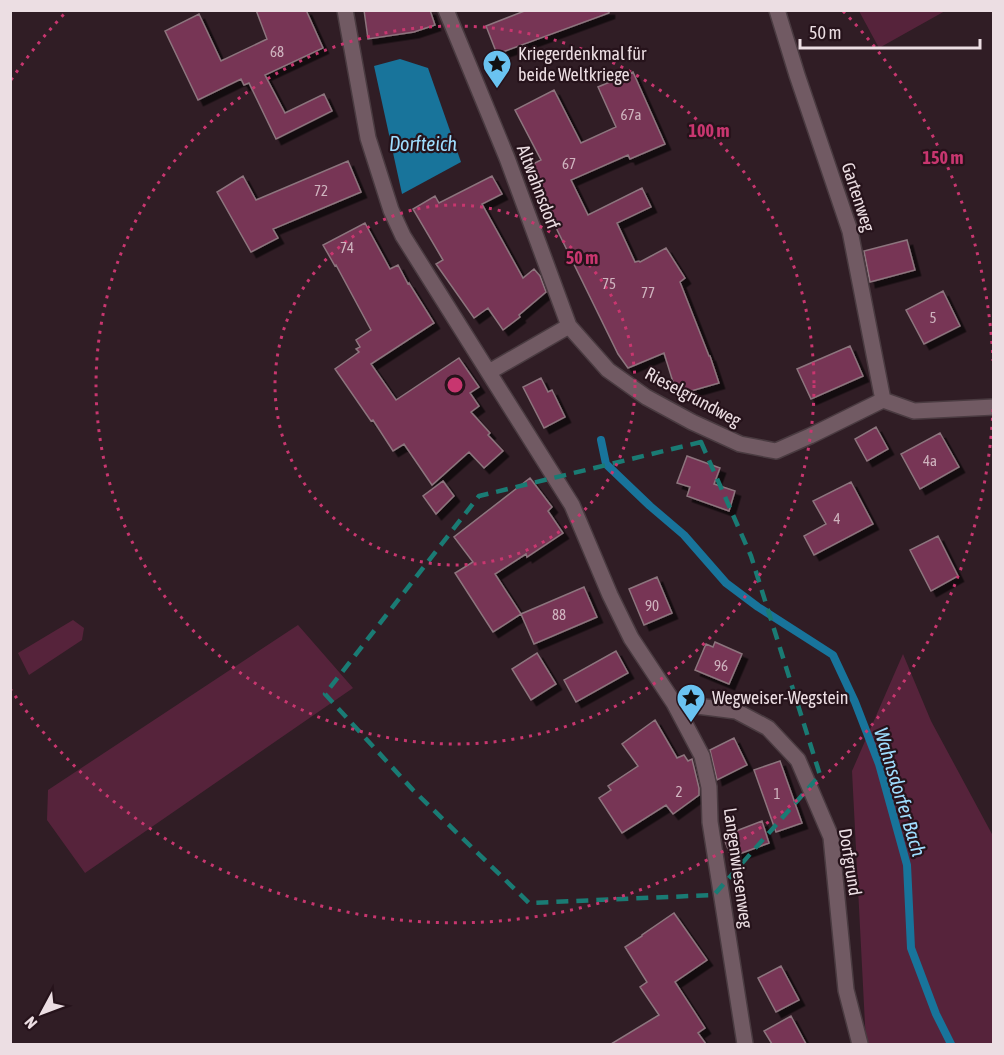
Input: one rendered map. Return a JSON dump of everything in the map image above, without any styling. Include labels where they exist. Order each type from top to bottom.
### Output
[{"type":"street","points":[[345,10],[368,138],[391,210],[403,236],[572,505],[631,638],[674,703]]},
{"type":"street","name":"Altwahnsdorf","points":[[446,10],[507,158],[569,326]]},
{"type":"street","name":"Gartenweg","points":[[777,10],[850,231],[883,400]]},
{"type":"street","points":[[489,372],[569,326]]},
{"type":"street","name":"Rieselgrundweg","points":[[569,326],[608,370],[646,397],[740,444],[776,451],[883,400]]},
{"type":"street","points":[[883,400],[914,411],[993,407]]},
{"type":"street","name":"Langenwiesenweg","points":[[674,703],[702,756],[709,787],[710,822],[745,1044]]},
{"type":"street","name":"Dorfgrund","points":[[674,703],[736,711],[768,728],[798,760],[831,837],[846,990],[860,1044]]},
{"type":"highlighted area","points":[[701,442],[751,556],[820,775],[714,895],[529,903],[413,790],[325,694],[479,496]]},
{"type":"shaded area","points":[[859,11],[945,11],[879,48]]},
{"type":"shaded area","points":[[73,620],[84,628],[82,640],[29,675],[18,653]]},
{"type":"shaded area","points":[[298,625],[353,688],[85,873],[47,820],[48,790]]},
{"type":"shaded area","points":[[903,654],[931,721],[993,836],[993,1044],[866,1044],[852,771]]},
{"type":"water","name":"Dorfteich","points":[[400,59],[428,68],[461,162],[402,194],[374,66]]},
{"type":"building","points":[[256,10],[306,10],[323,48],[265,75],[285,113],[324,94],[332,111],[276,139],[249,83],[244,85],[241,79],[198,100],[165,31],[199,14],[221,61],[267,39]]},
{"type":"building","points":[[364,10],[430,10],[435,25],[414,32],[368,39]]},
{"type":"building","points":[[527,10],[609,10],[609,13],[497,54],[486,26]]},
{"type":"building","points":[[633,72],[665,144],[630,159],[628,155],[571,180],[588,215],[642,188],[651,207],[617,223],[635,262],[640,262],[666,248],[685,278],[680,282],[719,383],[677,395],[664,353],[628,368],[618,354],[540,195],[543,193],[531,165],[541,160],[515,110],[554,90],[581,143],[616,127],[598,87]]},
{"type":"building","points":[[348,161],[361,192],[273,229],[278,238],[251,252],[217,192],[243,176],[256,200]]},
{"type":"building","points":[[492,176],[502,194],[482,204],[523,278],[534,269],[540,276],[546,292],[503,330],[488,308],[474,318],[436,264],[443,260],[413,209],[435,196],[439,203]]},
{"type":"building","points":[[365,223],[390,269],[398,265],[434,323],[371,364],[396,400],[459,358],[479,387],[470,393],[479,406],[471,412],[503,451],[484,468],[469,452],[432,485],[404,444],[393,451],[335,369],[359,352],[356,349],[360,347],[356,340],[371,330],[323,245]]},
{"type":"building","points":[[907,240],[915,270],[870,282],[864,251]]},
{"type":"building","points":[[943,291],[960,326],[924,344],[906,310]]},
{"type":"building","points":[[850,346],[863,376],[811,399],[797,369]]},
{"type":"building","points":[[541,378],[548,392],[552,390],[565,417],[544,428],[523,387]]},
{"type":"building","points":[[876,427],[888,449],[867,461],[855,439]]},
{"type":"building","points":[[940,433],[959,467],[920,489],[901,454]]},
{"type":"building","points":[[687,456],[720,468],[714,484],[735,491],[729,511],[687,496],[690,487],[677,483]]},
{"type":"building","points":[[530,478],[552,507],[548,511],[563,533],[527,557],[526,554],[495,574],[521,614],[493,632],[455,573],[473,562],[454,537]]},
{"type":"building","points":[[443,481],[454,496],[436,514],[423,496]]},
{"type":"building","points":[[851,482],[873,524],[814,555],[804,536],[826,524],[813,501]]},
{"type":"building","points":[[938,536],[958,576],[931,591],[910,550]]},
{"type":"building","points":[[657,577],[672,613],[644,625],[629,589]]},
{"type":"building","points":[[584,587],[597,617],[534,644],[521,614]]},
{"type":"building","points":[[715,642],[742,654],[729,684],[695,670],[706,644],[713,647]]},
{"type":"building","points":[[616,651],[628,673],[576,702],[564,680]]},
{"type":"building","points":[[537,653],[556,684],[531,700],[512,669]]},
{"type":"building","points":[[655,720],[677,758],[684,755],[688,761],[692,759],[699,795],[673,814],[666,805],[622,833],[599,798],[611,790],[608,786],[638,766],[622,744]]},
{"type":"building","points":[[734,738],[747,765],[717,780],[710,750]]},
{"type":"building","points":[[780,761],[802,823],[776,832],[754,770]]},
{"type":"building","points":[[762,821],[769,843],[731,857],[723,836]]},
{"type":"building","points":[[674,913],[707,960],[675,982],[705,1028],[698,1033],[706,1044],[611,1044],[659,1015],[640,987],[647,982],[625,947]]},
{"type":"building","points":[[781,966],[799,1000],[776,1012],[758,978]]},
{"type":"building","points":[[791,1016],[806,1044],[772,1044],[764,1031]]},
{"type":"waterway","name":"Wahnsdorfer Bach","points":[[601,440],[606,464],[684,535],[726,583],[758,607],[833,655],[855,702],[879,764],[907,865],[911,948],[936,1014],[951,1044]]},
{"type":"place","name":"Kriegerdenkmal für beide Weltkriege","points":[[497,90]]},
{"type":"place","name":"Wegweiser-Wegstein","points":[[691,724]]}]
